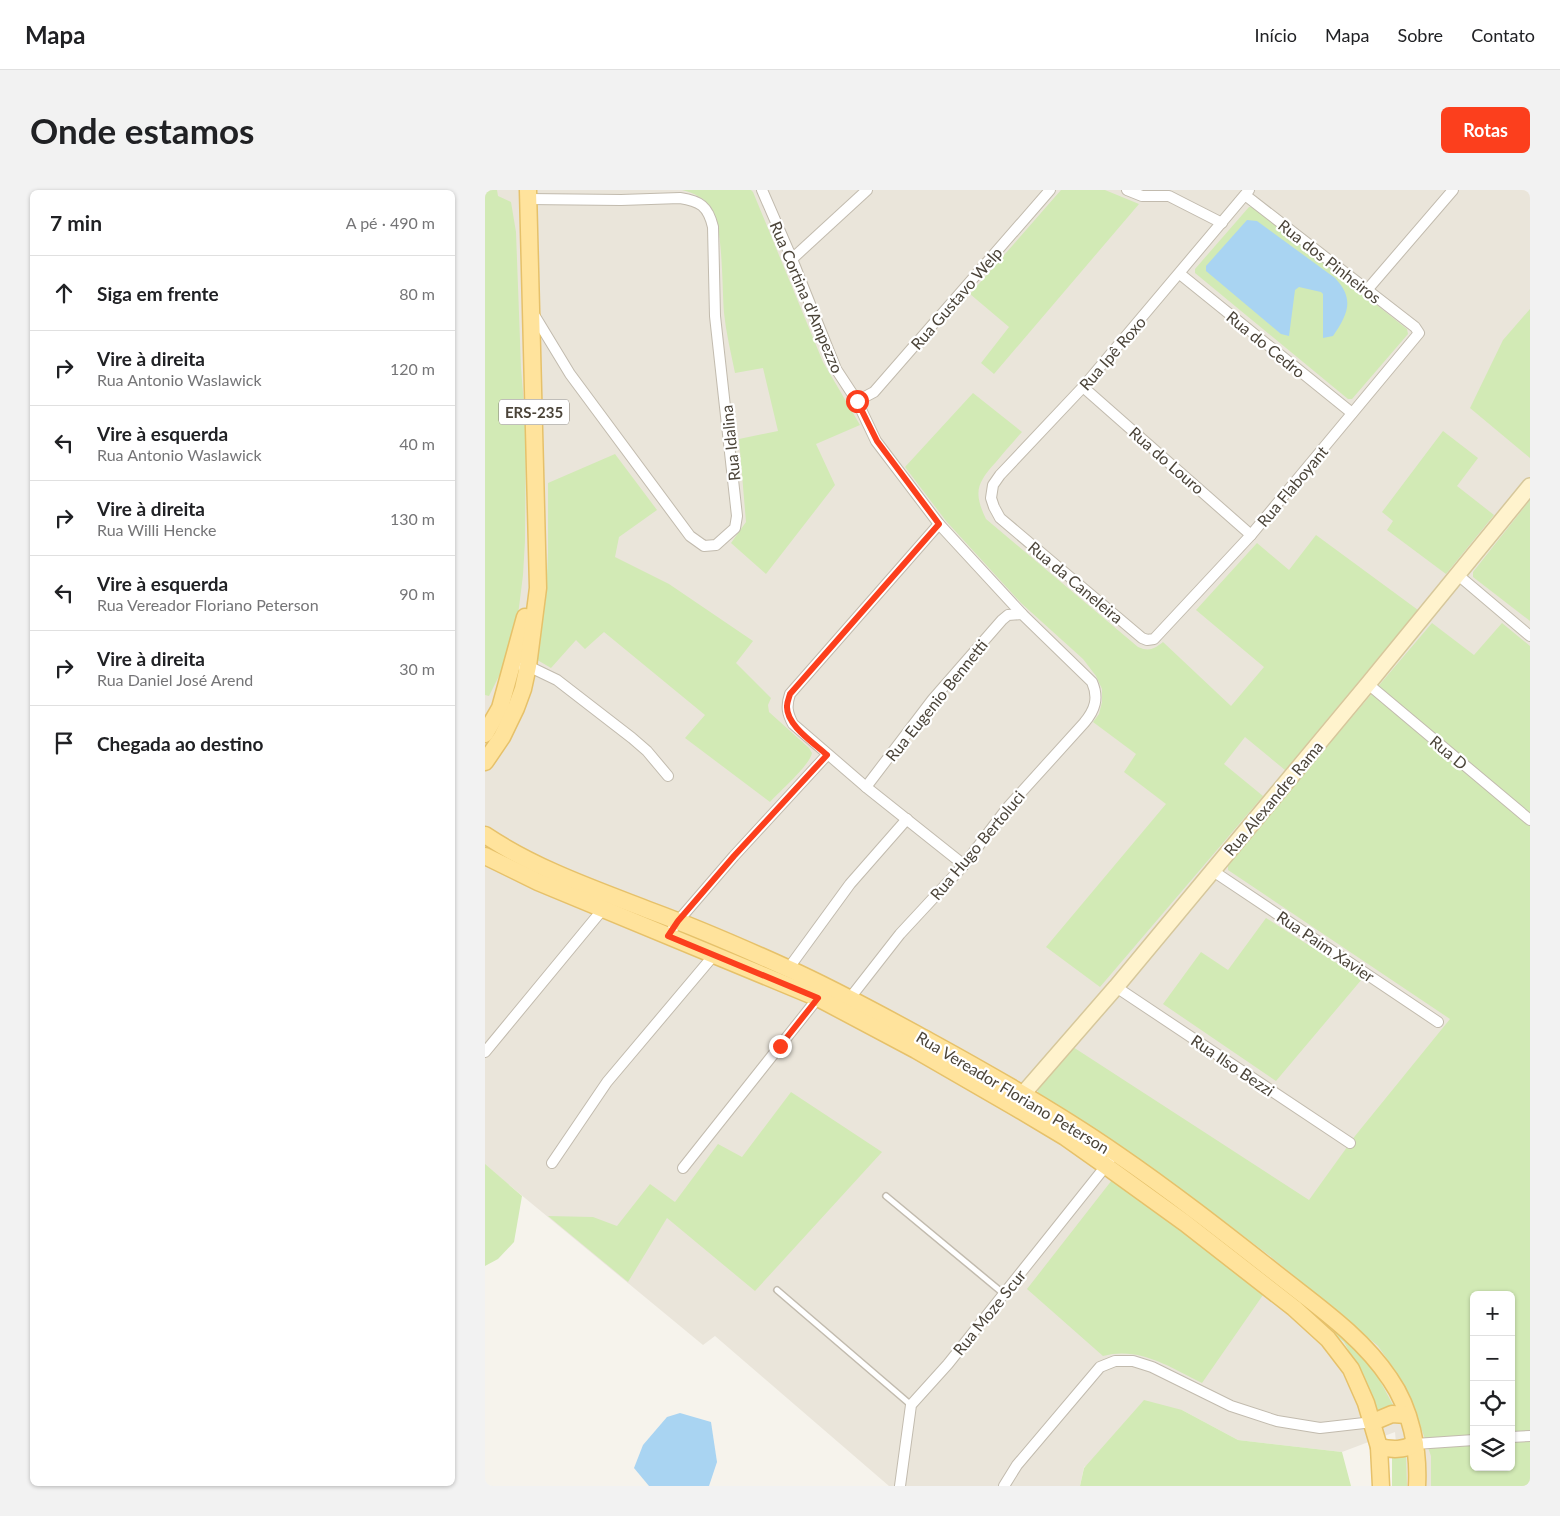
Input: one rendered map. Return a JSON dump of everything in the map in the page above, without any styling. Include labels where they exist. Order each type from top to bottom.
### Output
[{"type":"main road","name":"ERS-235","points":[[485,762],[502,737],[516,708],[521,636],[527,606],[536,515],[528,195]]},
{"type":"main road","name":"ERS-235","points":[[485,734],[520,668]]},
{"type":"main road","name":"Rua Vereador Floriano Peterson","points":[[485,835],[508,851],[535,864],[678,921],[850,998],[958,1057],[1065,1138],[1185,1223],[1294,1308],[1328,1338],[1351,1369],[1373,1422],[1379,1448],[1381,1486]]},
{"type":"main road","name":"Rua Vereador Floriano Peterson","points":[[485,856],[538,882],[603,910],[818,998],[1116,1153],[1223,1231],[1353,1336],[1378,1362],[1393,1382],[1407,1415],[1415,1444],[1418,1469],[1417,1486]]},
{"type":"main road","points":[[1373,1422],[1393,1414],[1407,1415]]},
{"type":"main road","points":[[1379,1448],[1391,1450],[1405,1449],[1415,1444]]},
{"type":"street","name":"Rua Cortina d'Ampezzo","points":[[762,190],[836,369],[857,401],[877,441],[939,524],[1022,614],[1092,682],[1096,691]]},
{"type":"street","points":[[792,259],[867,190]]},
{"type":"street","name":"Rua Gustavo Welp","points":[[857,401],[874,392],[999,251],[1050,190]]},
{"type":"street","points":[[1127,190],[1142,196],[1169,196],[1222,223]]},
{"type":"street","points":[[1367,290],[1453,190]]},
{"type":"street","name":"Rua Ipê Roxo","points":[[1000,518],[991,498],[993,485],[1011,462],[1083,387],[1247,193]]},
{"type":"street","name":"Rua dos Pinheiros","points":[[1247,193],[1415,328]]},
{"type":"street","name":"Rua Idalina","points":[[528,195],[621,200],[679,198],[697,203],[710,214],[713,227],[715,316],[737,516],[735,528],[716,545],[704,546],[690,536],[570,374],[530,308]]},
{"type":"street","name":"Rua do Cedro","points":[[1180,274],[1352,413]]},
{"type":"street","name":"Rua Flaboyant","points":[[1154,638],[1251,535],[1416,338],[1419,333],[1415,328]]},
{"type":"street","name":"Rua do Louro","points":[[1083,387],[1251,535]]},
{"type":"street","name":"Rua Alexandre Rama","points":[[1017,1100],[1117,987],[1530,486]]},
{"type":"street","name":"Rua da Caneleira","points":[[1000,518],[1142,638],[1147,640],[1154,638]]},
{"type":"street","points":[[939,524],[790,694],[787,705],[788,716],[793,724],[827,755],[963,865]]},
{"type":"street","points":[[1458,575],[1530,636]]},
{"type":"street","name":"Rua Eugenio Bennetti","points":[[866,787],[933,699],[1001,620],[1008,615],[1022,614]]},
{"type":"street","points":[[520,668],[557,680],[632,738],[647,751],[668,776]]},
{"type":"street","name":"Rua D","points":[[1368,684],[1530,820]]},
{"type":"street","name":"Rua Hugo Bertoluci","points":[[850,998],[900,934],[963,865],[1008,806],[1093,712],[1096,691]]},
{"type":"street","points":[[668,936],[678,921],[734,856],[827,755]]},
{"type":"street","points":[[788,969],[850,884],[907,819]]},
{"type":"street","name":"Rua Paim Xavier","points":[[1213,871],[1439,1022]]},
{"type":"street","points":[[485,1052],[603,910]]},
{"type":"street","points":[[553,1163],[607,1082],[714,954]]},
{"type":"street","name":"Rua Ilso Bezzi","points":[[1117,987],[1350,1143]]},
{"type":"street","points":[[683,1168],[818,998]]},
{"type":"street","name":"Rua Moze Scur","points":[[911,1405],[948,1364],[1116,1153]]},
{"type":"street","points":[[1004,1486],[1017,1465],[1100,1367],[1115,1361],[1133,1361],[1152,1368],[1231,1406],[1277,1421],[1320,1428],[1373,1422]]},
{"type":"street","points":[[900,1486],[911,1405]]},
{"type":"street","points":[[1515,1437],[1530,1436]]},
{"type":"street","points":[[1415,1444],[1470,1440]]},
{"type":"lane","points":[[886,1196],[1004,1294]]},
{"type":"lane","points":[[777,1290],[911,1405]]},
{"type":"shaded area","points":[[485,190],[1530,190],[1530,1486],[1400,1486],[1395,1432],[1342,1452],[1238,1440],[1182,1410],[1084,1467],[1080,1486],[889,1486],[715,1336],[703,1345],[485,1165]]},
{"type":"green space","points":[[485,190],[497,190],[498,196],[511,202],[516,232],[521,368],[526,429],[525,541],[518,615],[507,660],[489,696],[485,695]]},
{"type":"green space","points":[[682,190],[751,190],[753,192],[823,362],[860,425],[816,444],[835,485],[766,574],[731,543],[746,522],[739,439],[778,431],[763,368],[735,373],[724,313],[719,232],[713,211],[700,197]]},
{"type":"green space","points":[[1061,190],[1105,190],[1139,204],[994,374],[981,363],[1009,327],[970,294]]},
{"type":"green space","points":[[1249,207],[1254,207],[1407,329],[1408,334],[1352,399],[1348,399],[1195,273],[1195,269]]},
{"type":"green space","points":[[1530,309],[1530,458],[1470,408],[1503,340]]},
{"type":"green space","points":[[973,393],[1022,432],[981,482],[978,495],[986,519],[1138,647],[1151,649],[1163,642],[1231,706],[1264,667],[1196,610],[1257,543],[1289,570],[1316,535],[1418,610],[1285,770],[1245,737],[1224,764],[1263,796],[1100,987],[1046,947],[1166,804],[1124,772],[1136,754],[1093,722],[1099,714],[1102,702],[1102,689],[1096,676],[1083,659],[1021,603],[946,521],[905,467]]},
{"type":"green space","points":[[1443,431],[1478,458],[1457,486],[1494,515],[1446,574],[1387,530],[1393,521],[1382,512]]},
{"type":"green space","points":[[615,454],[657,510],[619,537],[615,557],[669,584],[753,641],[736,663],[771,698],[768,705],[769,712],[809,748],[812,753],[800,771],[770,802],[685,738],[705,715],[604,632],[585,649],[576,640],[551,668],[534,658],[546,598],[548,483]]},
{"type":"green space","points":[[1530,500],[1530,621],[1473,577],[1473,572]]},
{"type":"green space","points":[[1432,623],[1474,655],[1502,623],[1530,646],[1530,1486],[1431,1486],[1431,1456],[1413,1405],[1400,1378],[1378,1346],[1270,1256],[1189,1195],[1038,1093],[1038,1087],[1073,1047],[1309,1200],[1355,1136],[1450,1019],[1228,870],[1228,863]]},
{"type":"green space","points":[[1266,918],[1362,979],[1276,1081],[1163,1004],[1201,952],[1228,970]]},
{"type":"green space","points":[[791,1092],[882,1152],[755,1291],[667,1218],[628,1282],[548,1216],[593,1217],[617,1226],[650,1184],[675,1202],[718,1144],[742,1157]]},
{"type":"green space","points":[[485,1164],[522,1196],[514,1242],[498,1259],[485,1266]]},
{"type":"green space","points":[[1126,1168],[1256,1265],[1346,1340],[1368,1363],[1394,1407],[1376,1412],[1360,1372],[1344,1342],[1253,1268],[1124,1171]]},
{"type":"green space","points":[[1112,1180],[1189,1236],[1263,1295],[1202,1383],[1166,1365],[1142,1356],[1116,1354],[1103,1356],[1027,1289]]},
{"type":"green space","points":[[1144,1400],[1182,1410],[1238,1440],[1342,1452],[1351,1486],[1080,1486],[1084,1468]]},
{"type":"green space","points":[[1406,1455],[1407,1486],[1392,1486],[1392,1456]]},
{"type":"water","points":[[1247,220],[1257,221],[1335,278],[1341,286],[1347,300],[1347,307],[1342,321],[1333,336],[1323,338],[1323,294],[1321,292],[1299,287],[1295,290],[1289,336],[1281,334],[1206,271],[1206,266]]},
{"type":"water","points":[[680,1413],[711,1422],[717,1462],[709,1486],[649,1486],[634,1468],[643,1445],[667,1417]]},
{"type":"route","points":[[780,1046],[818,998],[668,936],[678,921],[734,856],[827,755],[793,724],[788,716],[787,705],[790,694],[939,524],[877,441],[857,401]]}]
